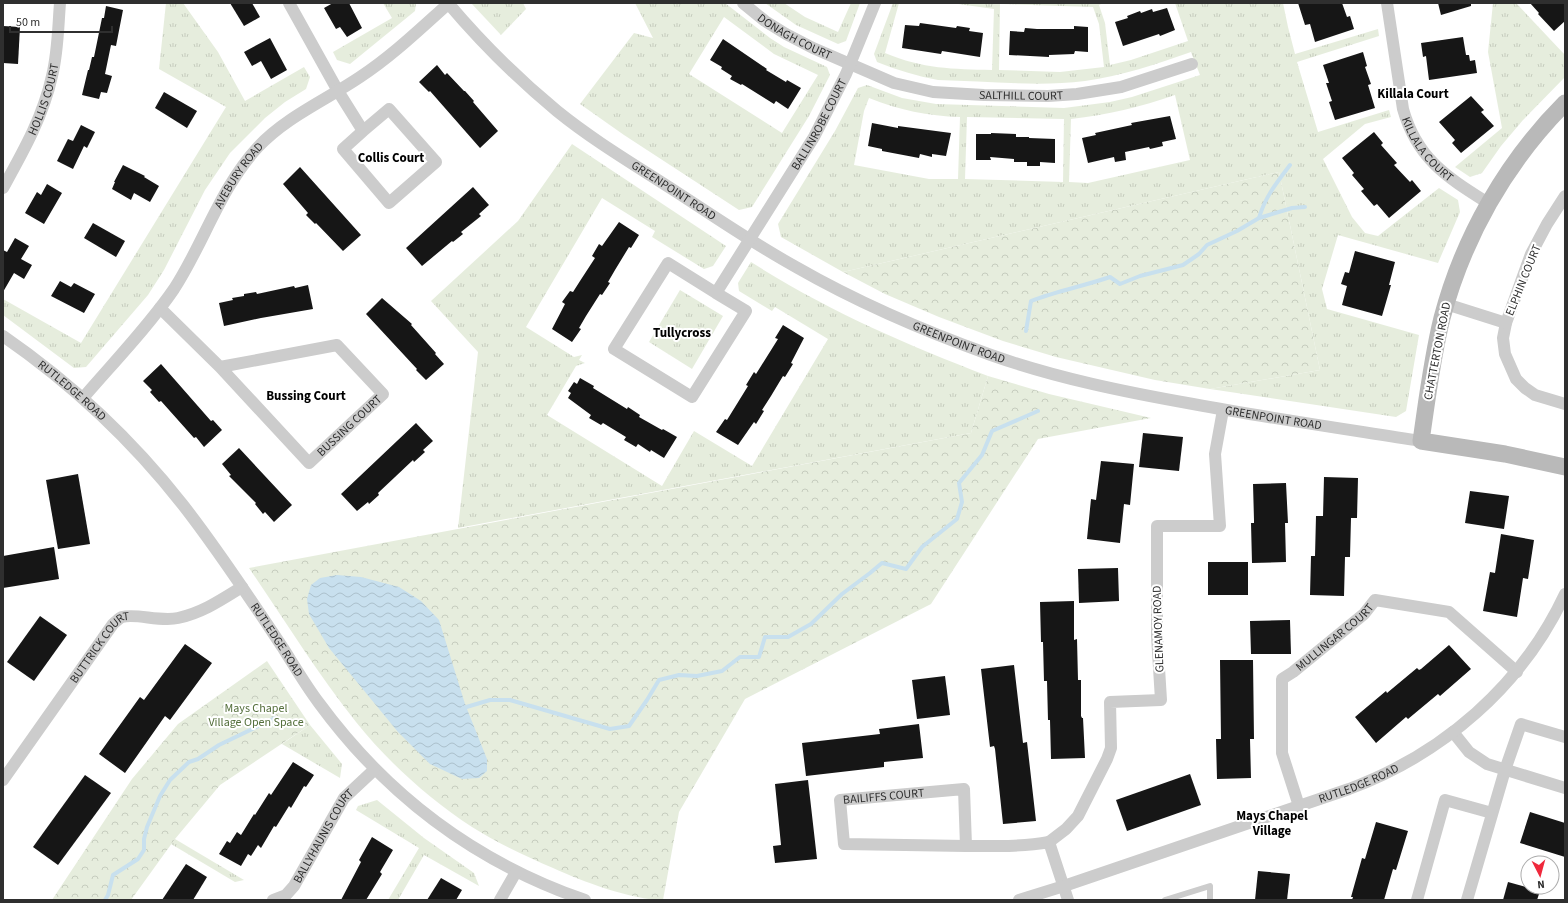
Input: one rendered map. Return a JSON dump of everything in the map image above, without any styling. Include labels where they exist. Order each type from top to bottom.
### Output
[{"type":"street","name":"HOLLIS COURT","points":[[3,188],[30,139],[45,102],[58,44],[60,3]]},
{"type":"street","points":[[289,3],[338,91],[364,131]]},
{"type":"street","name":"DONAGH COURT","points":[[743,3],[765,21],[786,34],[851,64]]},
{"type":"street","name":"BALLINROBE COURT","points":[[716,293],[814,137],[851,64],[875,3]]},
{"type":"street","name":"KILLALA COURT","points":[[1387,3],[1401,96],[1407,122],[1414,138],[1437,168],[1452,181],[1488,203]]},
{"type":"street","name":"AVEBURY ROAD","points":[[82,398],[160,308],[183,274],[232,181],[258,147],[274,131],[361,77],[448,4]]},
{"type":"street","name":"GREENPOINT ROAD","points":[[448,4],[497,58],[559,112],[605,145],[750,240],[795,267],[844,293],[918,326],[992,355],[1107,388],[1223,410],[1505,454],[1565,467]]},
{"type":"street","name":"SALTHILL COURT","points":[[851,64],[894,83],[933,92],[1048,96],[1077,94],[1121,87],[1192,64]]},
{"type":"street","name":"CHATTERTON ROAD","points":[[1421,441],[1438,339],[1446,304],[1463,254],[1488,203],[1524,150],[1565,103]]},
{"type":"street","points":[[389,109],[436,162],[389,203],[343,149],[364,131],[389,109]]},
{"type":"street","name":"ELPHIN COURT","points":[[1565,196],[1531,254],[1506,324],[1504,338],[1506,354],[1516,379],[1535,395],[1565,404]]},
{"type":"street","points":[[668,263],[716,293],[746,312],[692,397],[614,349],[668,263]]},
{"type":"street","name":"ELPHIN COURT","points":[[1446,304],[1506,324]]},
{"type":"street","name":"BUSSING COURT","points":[[160,308],[220,367],[309,463],[383,394],[336,345],[220,367]]},
{"type":"street","name":"RUTLEDGE ROAD","points":[[3,336],[46,367],[82,398],[128,440],[164,480],[207,536],[318,701],[374,770],[431,818],[467,844],[516,872],[557,890],[585,900]]},
{"type":"street","name":"GLENAMOY ROAD","points":[[1049,842],[1066,829],[1078,816],[1107,759],[1111,748],[1110,702],[1161,700],[1157,636],[1157,526],[1220,526],[1215,454],[1223,410]]},
{"type":"street","name":"BUTTRICK COURT","points":[[3,780],[113,624],[121,617],[132,616],[156,619],[176,618],[196,613],[218,602],[242,587]]},
{"type":"street","name":"RUTLEDGE ROAD","points":[[1019,900],[1356,786],[1393,770],[1415,758],[1453,732],[1476,713],[1517,672],[1547,627],[1565,594]]},
{"type":"street","name":"MULLINGAR COURT","points":[[1300,806],[1282,753],[1282,679],[1293,672],[1364,614],[1375,600],[1449,612],[1517,672]]},
{"type":"street","points":[[1467,900],[1505,770],[1521,724],[1565,737]]},
{"type":"street","points":[[1453,732],[1469,752],[1486,764],[1565,788]]},
{"type":"street","name":"BALLYHAUNIS COURT","points":[[273,900],[286,895],[294,886],[344,798],[374,770]]},
{"type":"street","name":"BAILIFFS COURT","points":[[966,846],[964,789],[840,800],[844,844],[966,846],[1012,846],[1049,842]]},
{"type":"street","points":[[1417,900],[1445,800],[1492,813]]},
{"type":"street","points":[[1049,842],[1068,900]]},
{"type":"street","points":[[500,900],[516,872]]},
{"type":"lane","points":[[1165,900],[1210,886],[1210,900]]},
{"type":"green space","points":[[166,3],[183,3],[218,52],[245,101],[304,67],[310,77],[306,89],[285,102],[265,118],[230,153],[205,190],[164,270],[148,295],[86,367],[74,368],[3,315],[3,299],[81,343],[226,107],[159,69]]},
{"type":"green space","points":[[383,3],[416,3],[415,11],[350,64],[337,60],[333,52],[392,18]]},
{"type":"green space","points":[[471,3],[523,3],[526,9],[501,35]]},
{"type":"green space","points":[[635,3],[725,3],[784,47],[827,67],[830,75],[809,116],[752,207],[739,210],[624,135],[580,104],[634,33],[653,38]],"holes":[[[724,17],[774,54],[818,75],[782,133],[689,74]]]},
{"type":"green space","points":[[765,3],[784,3],[805,17],[838,32],[851,3],[860,3],[846,41],[838,44],[796,25]]},
{"type":"green space","points":[[893,3],[899,3],[885,53],[925,65],[964,69],[992,70],[994,9],[951,3],[1103,3],[1099,5],[1105,23],[1110,65],[1131,60],[1188,41],[1175,3],[1283,3],[1295,54],[1378,29],[1379,36],[1297,62],[1318,132],[1389,110],[1391,117],[1365,124],[1323,159],[1352,217],[1365,233],[1378,236],[1439,188],[1458,200],[1460,212],[1438,263],[1338,235],[1322,289],[1327,309],[1419,335],[1406,411],[1396,417],[1210,389],[1320,370],[1279,172],[843,272],[781,237],[778,224],[835,131],[858,88],[867,85],[902,98],[936,104],[1064,108],[1110,102],[1132,97],[1200,75],[1191,52],[1126,73],[1085,81],[1049,84],[938,80],[922,77],[877,62],[874,54]],"holes":[[[1000,4],[1093,7],[1099,24],[1104,67],[1060,72],[999,70]],[[1175,95],[1190,160],[1088,183],[1069,182],[1071,119],[1111,113]],[[869,98],[914,112],[960,117],[958,179],[929,179],[854,165],[864,111]],[[967,117],[1064,119],[1063,182],[965,179]]]},
{"type":"green space","points":[[1493,3],[1516,3],[1565,55],[1565,77],[1523,120],[1501,146],[1482,173],[1470,177],[1455,167],[1502,128],[1488,52]]},
{"type":"green space","points":[[572,144],[726,246],[713,266],[704,269],[652,237],[655,231],[602,198],[526,327],[574,357],[582,355],[579,360],[585,363],[576,366],[547,415],[662,486],[694,431],[752,466],[828,339],[775,307],[772,311],[739,291],[738,283],[751,262],[809,296],[866,325],[988,376],[971,433],[458,528],[478,352],[431,301],[518,221]]},
{"type":"green space","points":[[1279,172],[1320,370],[1210,389],[1155,380],[1056,357],[1003,341],[939,317],[885,294],[843,272]]},
{"type":"green space","points":[[680,290],[723,316],[692,369],[649,342]]},
{"type":"green space","points":[[988,376],[1049,394],[1151,418],[1038,439],[931,604],[745,699],[679,812],[663,900],[637,897],[607,889],[564,873],[522,854],[472,827],[425,792],[395,765],[356,722],[314,665],[249,568],[971,433]]},
{"type":"green space","name":"Mays Chapel Village Open Space","points":[[267,661],[310,725],[220,785],[175,839],[131,900],[52,900],[132,779],[178,724]]},
{"type":"green space","name":"Mays Chapel Village Open Space","points":[[310,725],[342,764],[340,778],[282,744]]},
{"type":"green space","points":[[377,800],[424,838],[474,873],[479,886],[424,855],[398,900],[388,900],[419,848],[356,810],[358,806]]},
{"type":"green space","points":[[175,839],[244,880],[235,882],[171,844]]},
{"type":"water","points":[[337,575],[361,577],[399,587],[421,601],[439,620],[465,704],[487,759],[487,771],[479,778],[462,779],[430,764],[398,732],[329,648],[309,614],[307,599],[311,585],[320,578]]},
{"type":"building","points":[[230,3],[252,3],[260,17],[244,26]]},
{"type":"building","points":[[333,3],[349,3],[362,28],[347,37],[340,27],[336,29],[324,8]]},
{"type":"building","points":[[1298,3],[1342,3],[1347,17],[1350,16],[1354,29],[1315,42],[1310,24],[1305,25]]},
{"type":"building","points":[[1438,3],[1471,3],[1471,6],[1441,15]]},
{"type":"building","points":[[1530,3],[1565,3],[1565,21],[1554,31]]},
{"type":"building","points":[[106,6],[123,10],[116,46],[111,45],[105,74],[112,76],[107,93],[101,92],[99,99],[82,95],[92,57],[94,57]]},
{"type":"building","points":[[1167,8],[1175,30],[1160,36],[1159,34],[1123,46],[1115,22],[1128,18],[1127,16],[1140,11],[1141,13],[1152,9],[1153,12]]},
{"type":"building","points":[[920,23],[956,28],[957,26],[970,28],[969,31],[983,33],[980,57],[942,51],[941,54],[902,48],[905,25],[919,26]]},
{"type":"building","points":[[3,26],[20,27],[18,64],[3,63]]},
{"type":"building","points":[[1074,26],[1088,27],[1088,52],[1075,51],[1074,54],[1049,55],[1049,57],[1009,55],[1010,31],[1024,32],[1025,28],[1074,29]]},
{"type":"building","points":[[1463,37],[1466,55],[1469,55],[1470,61],[1475,60],[1477,73],[1429,80],[1426,56],[1423,57],[1421,43]]},
{"type":"building","points":[[270,38],[287,70],[271,79],[261,61],[252,66],[244,52]]},
{"type":"building","points":[[723,39],[767,69],[766,70],[786,82],[787,80],[801,88],[788,109],[776,101],[774,104],[742,84],[741,85],[730,79],[732,76],[721,69],[722,67],[710,60]]},
{"type":"building","points":[[1363,52],[1367,66],[1365,67],[1371,84],[1368,85],[1375,108],[1335,120],[1329,102],[1332,101],[1326,83],[1329,83],[1323,65]]},
{"type":"building","points":[[437,65],[445,75],[447,73],[465,91],[498,131],[480,148],[430,91],[429,92],[419,82]]},
{"type":"building","points":[[164,92],[197,111],[187,128],[155,108]]},
{"type":"building","points":[[1471,96],[1484,110],[1481,112],[1494,126],[1461,153],[1452,143],[1455,140],[1439,122]]},
{"type":"building","points":[[1170,116],[1176,139],[1162,142],[1163,146],[1125,152],[1126,160],[1115,162],[1114,157],[1088,163],[1082,138],[1096,135],[1095,133],[1132,125],[1131,123]]},
{"type":"building","points":[[872,123],[898,128],[898,126],[951,133],[946,156],[932,154],[932,157],[920,154],[919,158],[882,151],[882,149],[868,146]]},
{"type":"building","points":[[81,125],[95,132],[87,148],[84,146],[73,169],[57,161],[68,139],[73,141]]},
{"type":"building","points":[[1374,132],[1383,143],[1381,145],[1397,163],[1394,165],[1410,182],[1412,180],[1421,191],[1389,218],[1377,204],[1374,206],[1361,191],[1364,189],[1352,175],[1354,173],[1342,158]]},
{"type":"building","points":[[976,134],[1016,134],[1016,137],[1055,139],[1055,163],[1040,162],[1040,166],[1027,166],[1027,162],[1014,162],[1014,159],[990,157],[991,160],[976,160]]},
{"type":"building","points":[[123,165],[145,176],[144,177],[159,186],[150,202],[134,193],[131,200],[112,189]]},
{"type":"building","points":[[300,167],[361,235],[343,251],[316,223],[315,224],[306,215],[308,213],[283,184]]},
{"type":"building","points":[[47,184],[62,193],[44,224],[25,213],[37,192],[41,195]]},
{"type":"building","points":[[473,187],[489,205],[479,214],[481,216],[461,232],[463,234],[453,242],[452,241],[422,266],[406,248]]},
{"type":"building","points":[[619,222],[639,235],[631,248],[629,247],[608,282],[610,283],[602,295],[600,294],[579,328],[581,329],[572,342],[552,329],[565,304],[562,302],[570,291],[573,292],[595,258],[592,256],[599,244],[602,246]]},
{"type":"building","points":[[93,223],[125,241],[116,257],[84,238]]},
{"type":"building","points":[[15,238],[29,246],[21,259],[32,265],[24,279],[14,273],[3,292],[3,250],[7,252]]},
{"type":"building","points":[[1355,251],[1395,262],[1389,285],[1391,285],[1382,316],[1342,305],[1347,286],[1341,284],[1345,272],[1349,273]]},
{"type":"building","points":[[60,281],[71,287],[74,283],[95,294],[84,313],[51,296]]},
{"type":"building","points":[[308,285],[313,309],[224,326],[219,303],[233,300],[232,298],[244,296],[244,294],[256,292],[257,294],[294,286],[295,288]]},
{"type":"building","points":[[382,298],[412,324],[411,325],[444,364],[426,380],[366,314]]},
{"type":"building","points":[[783,325],[804,338],[791,363],[793,364],[785,377],[783,376],[762,410],[764,411],[756,424],[754,422],[738,445],[716,432],[725,419],[727,420],[748,386],[746,385],[754,372],[756,374],[778,339],[775,338]]},
{"type":"building","points":[[161,364],[211,421],[213,420],[222,430],[204,447],[161,401],[159,402],[150,392],[152,390],[143,381]]},
{"type":"building","points":[[580,378],[627,409],[628,407],[640,415],[639,417],[677,437],[664,458],[651,450],[650,452],[638,444],[636,447],[624,440],[626,437],[603,423],[601,425],[589,418],[591,415],[568,398],[571,393],[568,391],[574,382],[577,384]]},
{"type":"building","points":[[416,423],[433,441],[423,450],[425,452],[414,462],[413,460],[378,493],[379,495],[369,504],[368,502],[357,511],[341,494]]},
{"type":"building","points":[[1143,433],[1183,437],[1179,471],[1139,467]]},
{"type":"building","points":[[239,448],[292,505],[274,522],[265,512],[263,514],[255,504],[256,503],[229,476],[231,475],[222,464]]},
{"type":"building","points":[[1101,461],[1134,464],[1130,505],[1124,504],[1120,543],[1087,539],[1091,499],[1096,500]]},
{"type":"building","points":[[78,474],[90,544],[58,549],[46,480]]},
{"type":"building","points":[[1324,477],[1358,478],[1357,518],[1351,518],[1350,557],[1345,557],[1344,596],[1310,595],[1311,556],[1315,556],[1316,516],[1323,516]]},
{"type":"building","points":[[1286,483],[1288,523],[1285,523],[1286,562],[1252,563],[1251,523],[1254,523],[1253,484]]},
{"type":"building","points":[[1470,491],[1509,496],[1504,529],[1465,523]]},
{"type":"building","points":[[1501,534],[1534,540],[1528,579],[1523,578],[1517,617],[1483,611],[1490,572],[1495,573]]},
{"type":"building","points":[[54,547],[59,579],[3,588],[3,556]]},
{"type":"building","points":[[1208,562],[1248,562],[1248,595],[1208,595]]},
{"type":"building","points":[[1118,568],[1119,601],[1079,603],[1078,569]]},
{"type":"building","points":[[1074,601],[1074,640],[1077,639],[1078,680],[1081,680],[1081,716],[1083,718],[1085,758],[1051,759],[1047,681],[1044,681],[1043,642],[1041,642],[1040,602]]},
{"type":"building","points":[[40,616],[67,635],[34,681],[7,662]]},
{"type":"building","points":[[1290,620],[1291,654],[1251,654],[1250,621]]},
{"type":"building","points":[[185,644],[212,663],[170,720],[165,716],[125,773],[99,754],[140,697],[144,700]]},
{"type":"building","points":[[1449,645],[1471,669],[1440,696],[1438,694],[1408,719],[1406,717],[1376,743],[1355,717],[1417,668],[1419,670],[1421,669]]},
{"type":"building","points":[[1220,660],[1253,660],[1254,739],[1250,739],[1251,778],[1217,779],[1216,739],[1221,739]]},
{"type":"building","points":[[1014,665],[1023,743],[1027,742],[1036,821],[1003,824],[995,749],[994,746],[990,747],[981,669]]},
{"type":"building","points":[[945,676],[950,715],[917,719],[912,680]]},
{"type":"building","points":[[919,724],[923,758],[884,762],[884,767],[806,776],[802,743],[880,734],[879,729]]},
{"type":"building","points":[[293,762],[314,775],[306,787],[304,786],[291,808],[289,806],[276,827],[274,826],[261,848],[258,845],[251,856],[248,854],[241,866],[219,854],[227,841],[230,843],[237,832],[241,835],[254,814],[255,815],[269,793],[271,795]]},
{"type":"building","points":[[1190,774],[1201,805],[1127,831],[1116,800]]},
{"type":"building","points":[[85,775],[111,793],[58,865],[33,847]]},
{"type":"building","points":[[808,780],[817,859],[775,863],[773,846],[781,845],[775,784]]},
{"type":"building","points":[[1530,812],[1565,823],[1565,857],[1520,843]]},
{"type":"building","points":[[1376,822],[1408,831],[1396,870],[1393,869],[1384,900],[1352,900],[1353,897],[1351,897],[1362,858],[1365,859]]},
{"type":"building","points":[[372,837],[393,850],[380,872],[382,874],[366,900],[341,900],[361,862],[359,860]]},
{"type":"building","points":[[186,864],[207,877],[193,900],[162,900]]},
{"type":"building","points":[[1258,871],[1290,874],[1287,900],[1255,900]]},
{"type":"building","points":[[441,878],[462,890],[456,900],[427,900]]},
{"type":"building","points":[[1508,882],[1520,885],[1520,895],[1539,895],[1537,900],[1503,900]]},
{"type":"waterway","points":[[1259,218],[1268,196],[1290,165]]},
{"type":"waterway","points":[[1026,331],[1031,301],[1110,277],[1120,284],[1140,276],[1183,265],[1199,254],[1207,245],[1237,231],[1259,218],[1292,208],[1305,207]]},
{"type":"waterway","points":[[463,708],[490,700],[510,700],[610,729],[629,726],[659,680],[679,675],[697,676],[722,671],[740,657],[759,657],[765,637],[788,637],[811,624],[842,594],[882,563],[906,569],[922,547],[957,519],[962,502],[959,483],[982,455],[992,431],[1038,411]]},
{"type":"waterway","points":[[105,900],[108,895],[113,875],[138,859],[144,850],[144,839],[147,827],[160,796],[170,780],[189,762],[198,759],[219,745],[275,718]]},
{"type":"district","name":"Killala Court","points":[[1413,93]]},
{"type":"district","name":"Collis Court","points":[[391,157]]},
{"type":"district","name":"Tullycross","points":[[682,332]]},
{"type":"district","name":"Bussing Court","points":[[306,395]]},
{"type":"district","name":"Mays Chapel Village","points":[[1272,822]]}]
